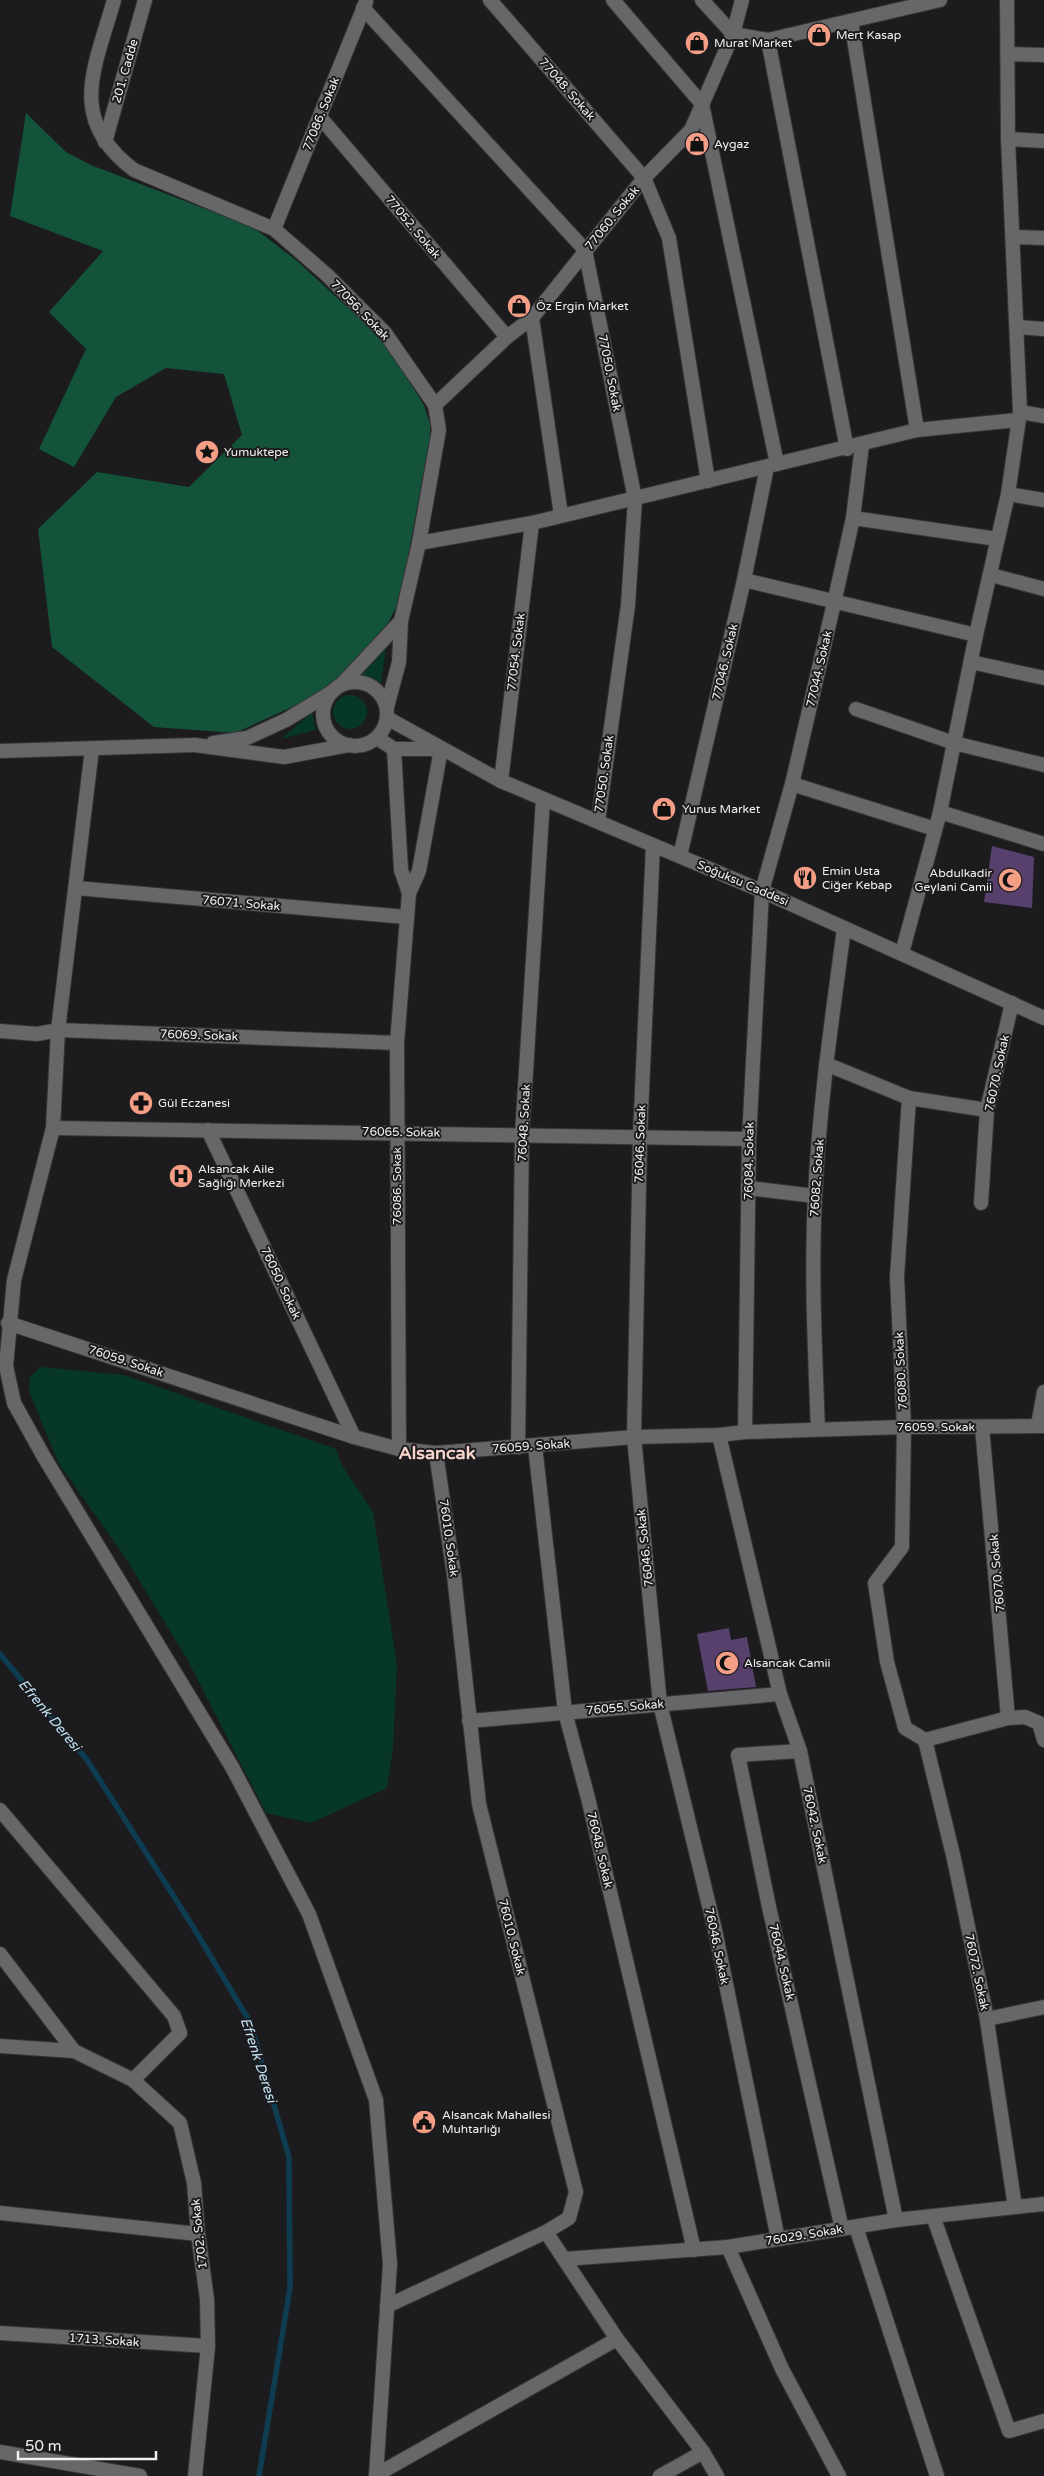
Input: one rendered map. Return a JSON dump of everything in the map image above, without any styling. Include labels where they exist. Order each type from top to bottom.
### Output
[{"type":"street","name":"77056. Sokak","points":[[114,0],[90,90],[91,115],[105,142],[116,156],[134,170],[274,228],[327,275],[385,333],[435,405],[439,430],[419,543],[401,621],[399,662],[387,713]]},
{"type":"street","name":"201. Cadde","points":[[105,142],[145,0]]},
{"type":"street","name":"77048. Sokak","points":[[490,0],[644,178],[670,238],[708,482]]},
{"type":"street","points":[[613,0],[702,104],[772,465]]},
{"type":"street","points":[[702,0],[733,34],[768,40],[851,21],[893,5],[940,0]]},
{"type":"street","name":"77060. Sokak","points":[[435,405],[507,337],[532,318],[644,178],[691,130],[733,34],[742,0]]},
{"type":"street","points":[[902,953],[940,812],[976,635],[1008,494],[1018,416],[1017,327],[1008,139],[1009,54],[1007,0]]},
{"type":"street","points":[[365,4],[586,250]]},
{"type":"street","name":"77086. Sokak","points":[[274,228],[365,4]]},
{"type":"street","points":[[851,21],[918,430]]},
{"type":"street","points":[[768,40],[847,449]]},
{"type":"street","points":[[1009,54],[1044,55]]},
{"type":"street","name":"77052. Sokak","points":[[320,117],[507,337]]},
{"type":"street","points":[[1008,139],[1044,141]]},
{"type":"street","points":[[1013,237],[1044,238]]},
{"type":"street","name":"77050. Sokak","points":[[586,250],[635,499],[628,605],[598,822]]},
{"type":"street","points":[[532,318],[561,515]]},
{"type":"street","points":[[1017,327],[1044,329]]},
{"type":"street","points":[[419,543],[532,522],[635,499],[772,465],[847,449],[918,430],[1018,416],[1044,416]]},
{"type":"street","name":"77044. Sokak","points":[[762,891],[792,784],[834,603],[853,518],[862,444]]},
{"type":"street","name":"77046. Sokak","points":[[680,856],[772,465]]},
{"type":"street","points":[[1008,494],[1044,500]]},
{"type":"street","points":[[853,518],[997,539]]},
{"type":"street","name":"77054. Sokak","points":[[501,781],[532,522]]},
{"type":"street","points":[[991,575],[1044,589]]},
{"type":"street","points":[[744,580],[834,603],[976,635]]},
{"type":"street","points":[[349,745],[331,735],[326,726],[324,708],[337,689],[401,621]]},
{"type":"street","points":[[971,662],[1044,678]]},
{"type":"street","points":[[0,751],[195,745],[248,738],[286,720],[337,689],[353,682],[366,683],[379,693],[387,713],[384,729],[377,738],[359,746],[349,745],[284,757],[195,745]]},
{"type":"street","points":[[856,709],[954,743],[1044,765]]},
{"type":"street","name":"Soğuksu Caddesi","points":[[387,713],[441,749],[501,781],[762,891],[1044,1018]]},
{"type":"street","points":[[377,738],[394,749],[441,749]]},
{"type":"street","points":[[92,749],[58,1030],[53,1128],[14,1280],[8,1323],[6,1366],[14,1403],[44,1457],[232,1767],[309,1914],[376,2100],[390,2264],[376,2476]]},
{"type":"street","name":"76086. Sokak","points":[[394,749],[401,870],[409,893]]},
{"type":"street","name":"76086. Sokak","points":[[399,1449],[398,1043],[409,893],[420,871],[441,749]]},
{"type":"street","points":[[792,784],[935,829]]},
{"type":"street","name":"76048. Sokak","points":[[518,1447],[522,1135],[543,799]]},
{"type":"street","points":[[940,812],[1044,844]]},
{"type":"street","name":"76046. Sokak","points":[[653,845],[640,1136],[634,1438],[660,1704],[715,1930],[778,2239]]},
{"type":"street","name":"76071. Sokak","points":[[76,888],[406,917]]},
{"type":"street","name":"76084. Sokak","points":[[744,1432],[749,1139],[762,891]]},
{"type":"street","name":"76082. Sokak","points":[[818,1429],[812,1284],[815,1196],[826,1064],[844,928]]},
{"type":"street","name":"76070. Sokak","points":[[981,1203],[987,1110],[1012,1003]]},
{"type":"street","name":"76069. Sokak","points":[[0,1031],[37,1034],[58,1030],[398,1043]]},
{"type":"street","points":[[826,1064],[908,1098],[987,1110]]},
{"type":"street","name":"76080. Sokak","points":[[908,1098],[898,1277],[904,1427],[902,1547],[875,1582],[887,1662],[905,1728],[925,1740]]},
{"type":"street","name":"76065. Sokak","points":[[53,1128],[749,1139]]},
{"type":"street","name":"76050. Sokak","points":[[208,1130],[354,1437]]},
{"type":"street","points":[[748,1188],[815,1196]]},
{"type":"street","name":"76059. Sokak","points":[[8,1323],[354,1437],[399,1449],[436,1453],[744,1432],[1041,1425]]},
{"type":"street","points":[[1041,1425],[1044,1392]]},
{"type":"street","name":"76070. Sokak","points":[[982,1427],[1008,1718]]},
{"type":"street","name":"76042. Sokak","points":[[719,1435],[780,1694],[800,1751],[896,2220]]},
{"type":"street","name":"76048. Sokak","points":[[536,1446],[566,1712],[694,2250]]},
{"type":"street","name":"76010. Sokak","points":[[387,2306],[546,2232],[569,2218],[576,2192],[479,1804],[454,1575],[436,1453]]},
{"type":"street","name":"76055. Sokak","points":[[469,1721],[780,1694]]},
{"type":"street","points":[[925,1740],[1008,1718],[1026,1717],[1039,1723],[1044,1740]]},
{"type":"street","name":"76072. Sokak","points":[[925,1740],[954,1859],[987,2019],[1015,2207]]},
{"type":"street","name":"76044. Sokak","points":[[800,1751],[738,1755],[772,1917],[842,2229]]},
{"type":"street","points":[[0,1810],[174,2016],[180,2034],[133,2080]]},
{"type":"street","points":[[0,1954],[74,2052]]},
{"type":"street","points":[[987,2019],[1044,2006]]},
{"type":"street","points":[[0,2046],[74,2052]]},
{"type":"street","name":"1702. Sokak","points":[[74,2052],[133,2080],[180,2123],[194,2183],[198,2234],[207,2299],[208,2346],[195,2476]]},
{"type":"street","name":"76029. Sokak","points":[[564,2260],[728,2247],[896,2220],[1044,2204]]},
{"type":"street","points":[[0,2213],[198,2234]]},
{"type":"street","points":[[933,2216],[1009,2431],[1044,2420]]},
{"type":"street","points":[[856,2226],[937,2476]]},
{"type":"street","points":[[546,2232],[617,2339],[703,2452],[717,2476]]},
{"type":"street","points":[[728,2247],[782,2369],[839,2476]]},
{"type":"street","name":"1713. Sokak","points":[[0,2333],[208,2346]]},
{"type":"street","points":[[376,2476],[617,2339]]},
{"type":"street","points":[[0,2452],[140,2476]]},
{"type":"street","points":[[660,2476],[703,2452]]},
{"type":"green space","name":"Yumuktepe","points":[[26,113],[66,152],[91,165],[237,221],[258,231],[296,260],[382,339],[424,405],[430,424],[430,438],[400,600],[387,625],[369,650],[323,693],[235,733],[154,727],[52,647],[38,529],[97,472],[189,487],[242,435],[224,374],[166,368],[116,397],[74,467],[39,449],[86,349],[49,312],[103,251],[10,216]]},
{"type":"green space","points":[[386,649],[381,684],[361,675]]},
{"type":"green space","points":[[350,695],[362,700],[367,712],[362,724],[350,729],[338,724],[333,712],[338,700]]},
{"type":"green space","points":[[312,712],[316,730],[281,739]]},
{"type":"green space","points":[[40,1367],[124,1375],[336,1449],[341,1464],[373,1512],[397,1665],[393,1748],[387,1788],[311,1823],[266,1813],[187,1659],[125,1557],[59,1464],[29,1391],[30,1377]]},
{"type":"building","name":"Abdulkadir Geylani Camii","points":[[992,846],[1034,857],[1032,908],[984,902]]},
{"type":"building","name":"Alsancak Camii","points":[[729,1628],[731,1640],[747,1637],[756,1687],[708,1691],[697,1634]]},
{"type":"waterway","name":"Efrenk Deresi","points":[[0,1654],[87,1760],[192,1925],[250,2022],[289,2157],[290,2288],[259,2476]]},
{"type":"place","name":"Mert Kasap","points":[[819,35]]},
{"type":"place","name":"Murat Market","points":[[697,43]]},
{"type":"place","name":"Aygaz","points":[[697,144]]},
{"type":"place","name":"Öz Ergin Market","points":[[519,306]]},
{"type":"place","name":"Yumuktepe","points":[[207,452]]},
{"type":"place","name":"Yunus Market","points":[[664,809]]},
{"type":"place","name":"Emin Usta Ciğer Kebap","points":[[805,878]]},
{"type":"place","name":"Abdulkadir Geylani Camii","points":[[1010,880]]},
{"type":"place","name":"Gül Eczanesi","points":[[141,1103]]},
{"type":"place","name":"Alsancak Aile Sağlığı Merkezi","points":[[181,1176]]},
{"type":"place","name":"Alsancak Camii","points":[[727,1663]]},
{"type":"place","name":"Alsancak Mahallesi Muhtarlığı","points":[[424,2122]]},
{"type":"district","name":"Alsancak","points":[[437,1453]]}]
